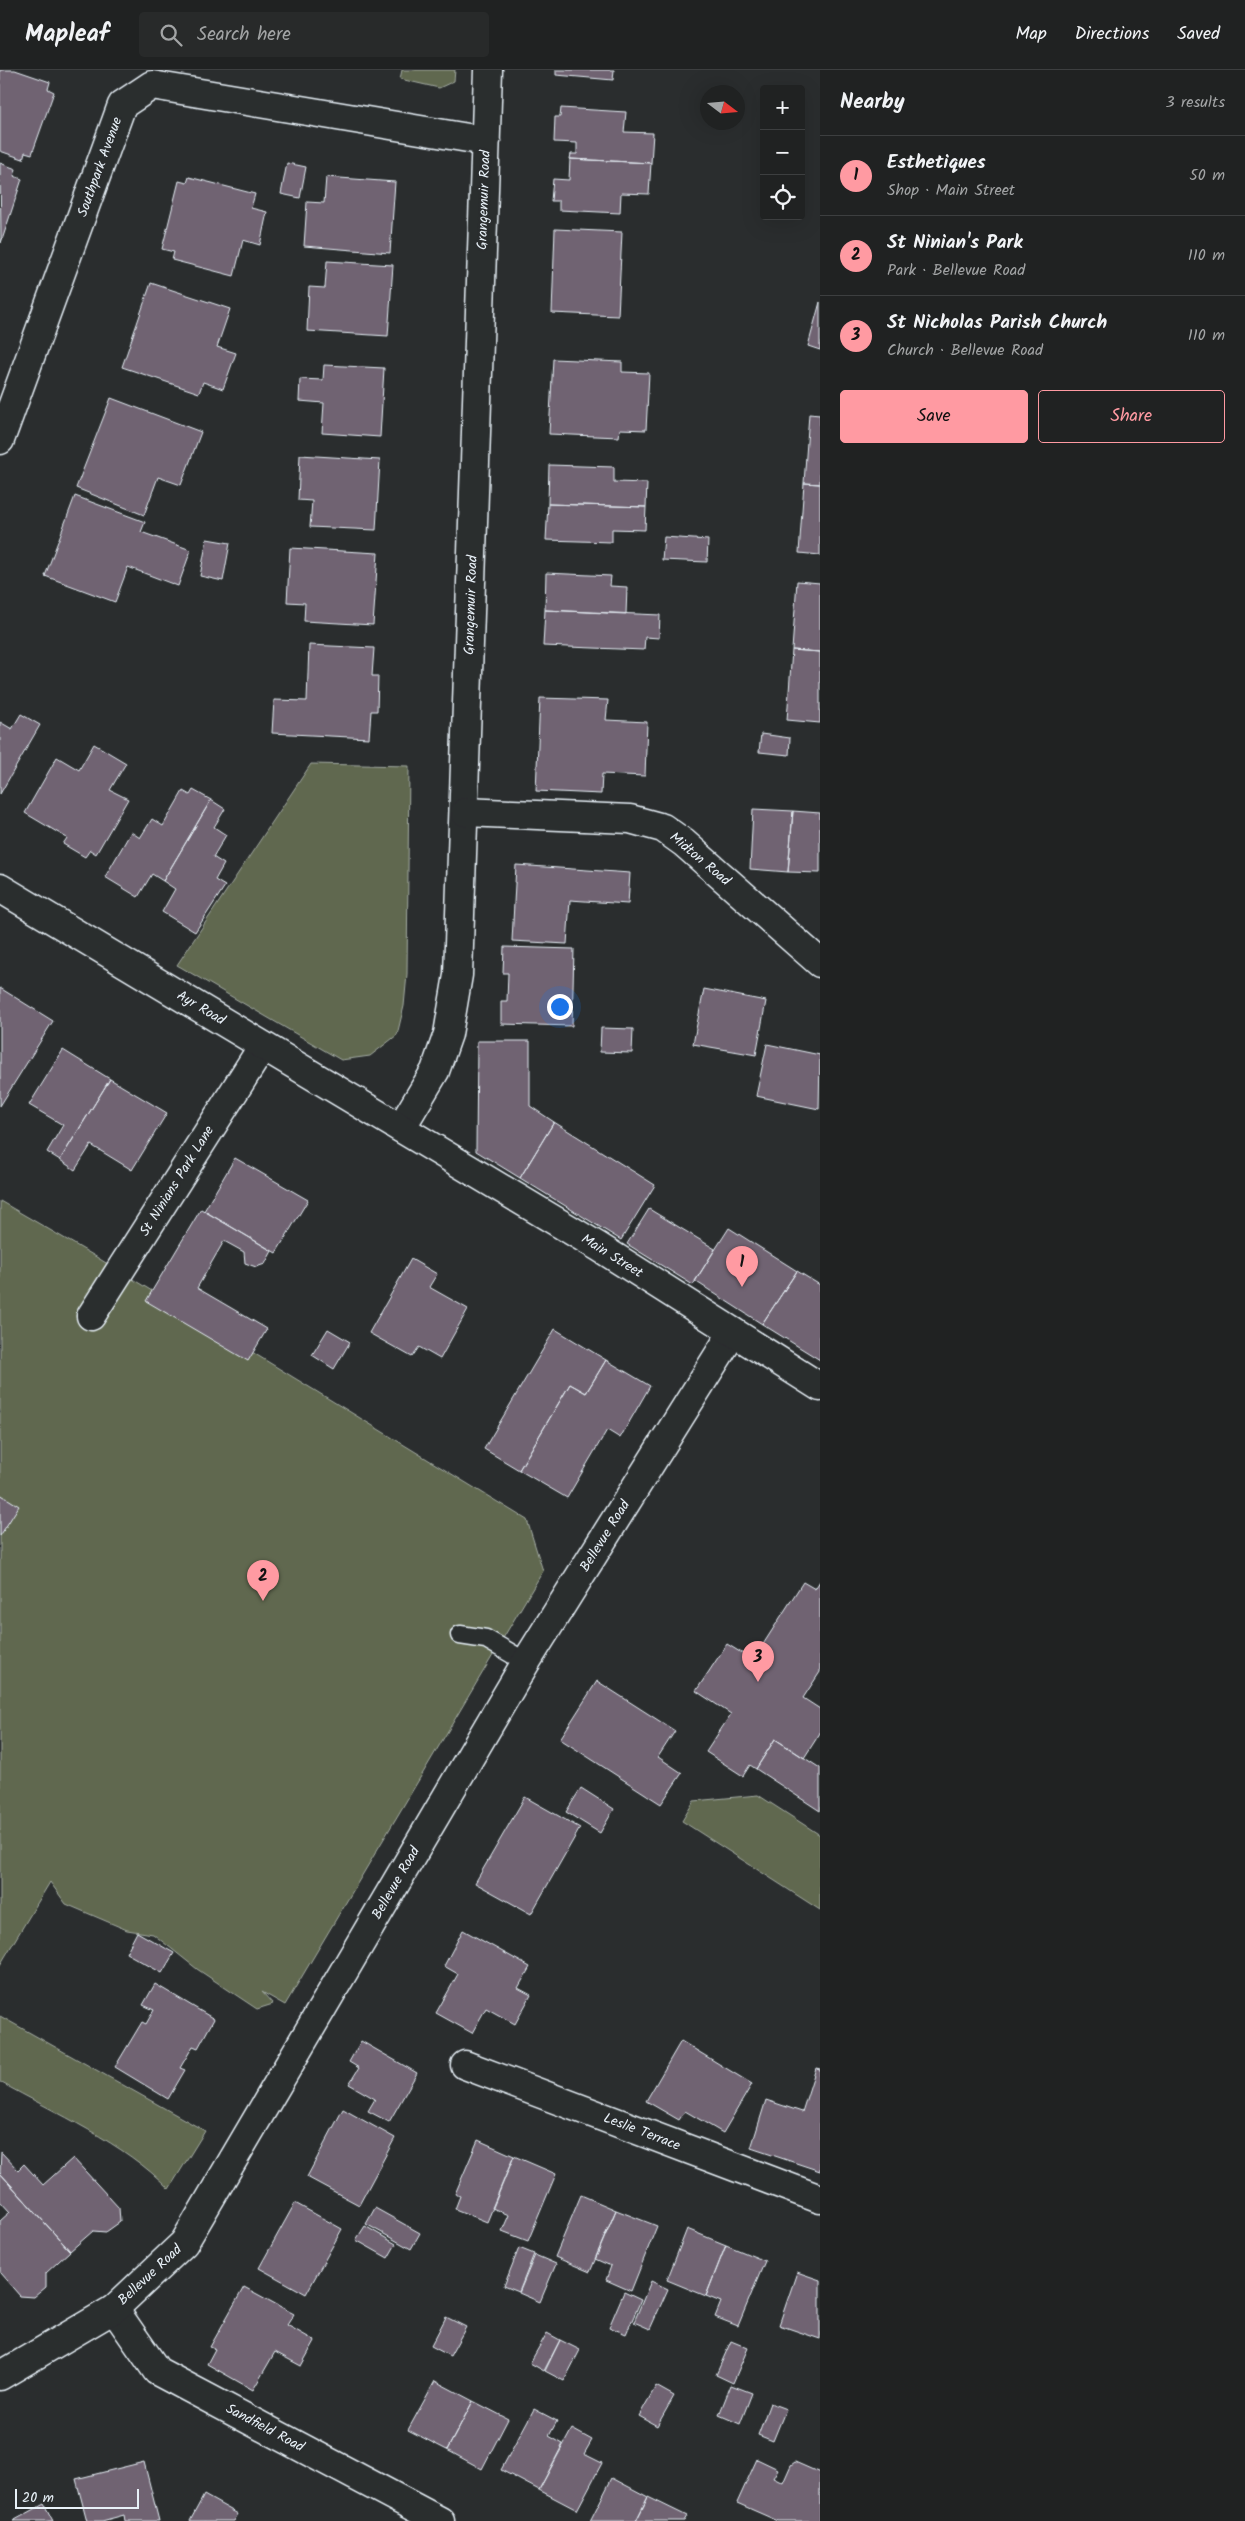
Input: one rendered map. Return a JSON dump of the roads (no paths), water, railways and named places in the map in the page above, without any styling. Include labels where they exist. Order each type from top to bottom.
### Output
[{"type":"street","name":"Grangemuir Road","points":[[401,1128],[435,1071],[448,1034],[458,975],[488,70]]},
{"type":"street","name":"Southpark Avenue","points":[[0,440],[122,106],[152,85],[486,141]]},
{"type":"street","name":"Midton Road","points":[[464,812],[630,819],[663,828],[684,843],[820,963]]},
{"type":"street","name":"Ayr Road","points":[[0,888],[401,1128]]},
{"type":"street","name":"St Ninians Park Lane","points":[[91,1316],[262,1046]]},
{"type":"street","name":"Main Street","points":[[401,1128],[599,1247],[820,1387]]},
{"type":"street","name":"Bellevue Road","points":[[0,2376],[114,2309],[184,2243],[526,1662],[733,1332]]},
{"type":"street","name":"Leslie Terrace","points":[[465,2065],[820,2200]]},
{"type":"street","name":"Sandfield Road","points":[[114,2309],[157,2371],[440,2521]]},
{"type":"lane","points":[[460,1635],[486,1639],[526,1662]]},
{"type":"place","name":"Esthetiques","points":[[742,1287]]},
{"type":"place","name":"St Ninian's Park","points":[[263,1601]]},
{"type":"place","name":"St Nicholas Parish Church","points":[[758,1682]]}]
